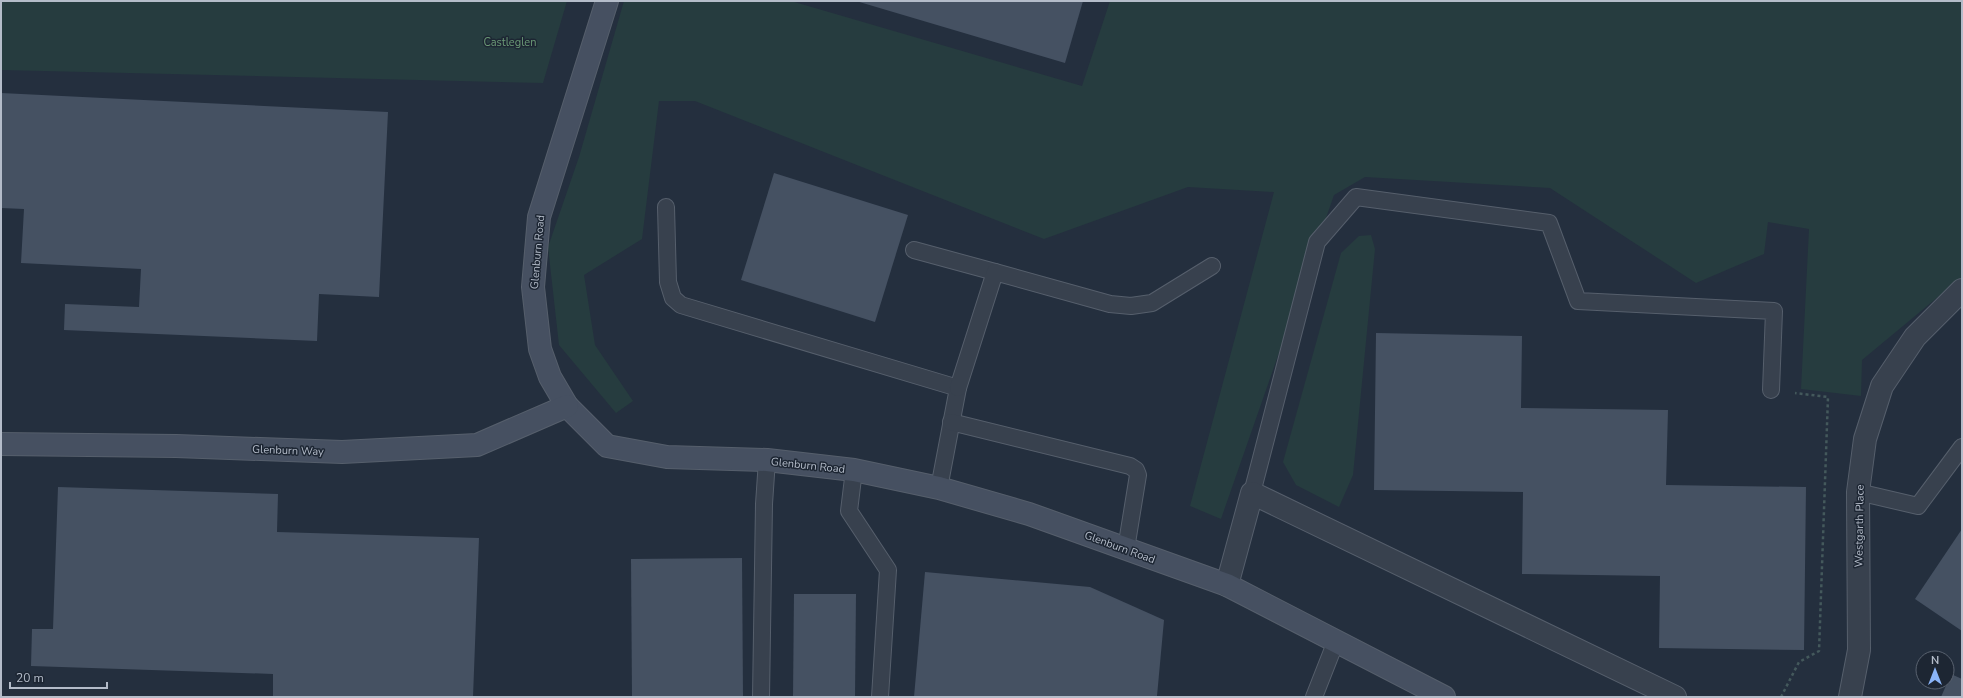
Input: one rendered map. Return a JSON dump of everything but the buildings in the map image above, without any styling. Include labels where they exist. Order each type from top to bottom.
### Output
[{"type":"street","name":"Glenburn Road","points":[[607,1],[539,217],[532,287],[540,349],[550,377],[567,406],[606,446],[668,456],[767,460],[854,470],[939,488],[1029,514],[1227,585],[1444,697]]},
{"type":"street","name":"Westgarth Place","points":[[1850,697],[1859,650],[1858,492],[1865,439],[1882,386],[1915,337],[1959,297]]},
{"type":"street","name":"Glenburn Way","points":[[1,444],[176,446],[342,452],[476,445],[567,406]]},
{"type":"street","points":[[1227,585],[1252,493],[1675,697]]},
{"type":"lane","points":[[1252,493],[1317,242],[1356,197],[1549,223],[1578,301],[1774,311],[1771,390]]},
{"type":"lane","points":[[666,208],[668,282],[673,298],[681,305],[958,388]]},
{"type":"lane","points":[[914,250],[1110,304],[1131,306],[1152,303],[1212,266]]},
{"type":"lane","points":[[939,488],[958,388],[995,272]]},
{"type":"lane","points":[[951,422],[1130,466],[1136,470],[1138,475],[1126,549]]},
{"type":"lane","points":[[1858,492],[1918,506],[1962,447]]},
{"type":"lane","points":[[761,697],[764,504],[767,460]]},
{"type":"lane","points":[[854,470],[849,511],[888,570],[880,697]]},
{"type":"lane","points":[[1314,697],[1336,641]]},
{"type":"path","points":[[1771,390],[1828,397],[1819,651],[1799,662],[1781,697]]},
{"type":"green space","name":"Castleglen","points":[[1,1],[567,1],[543,83],[1,70]]},
{"type":"green space","points":[[624,1],[791,1],[1082,86],[1110,1],[1962,1],[1962,277],[1862,360],[1861,396],[1801,389],[1809,229],[1768,222],[1764,254],[1696,283],[1550,188],[1365,177],[1334,195],[1221,519],[1190,506],[1274,192],[1188,187],[1044,239],[695,101],[659,101],[642,239],[584,275],[595,345],[633,401],[616,413],[559,345],[548,247],[579,157]]},
{"type":"green space","points":[[1371,235],[1375,249],[1353,475],[1339,507],[1296,485],[1283,462],[1341,253],[1359,236]]}]
